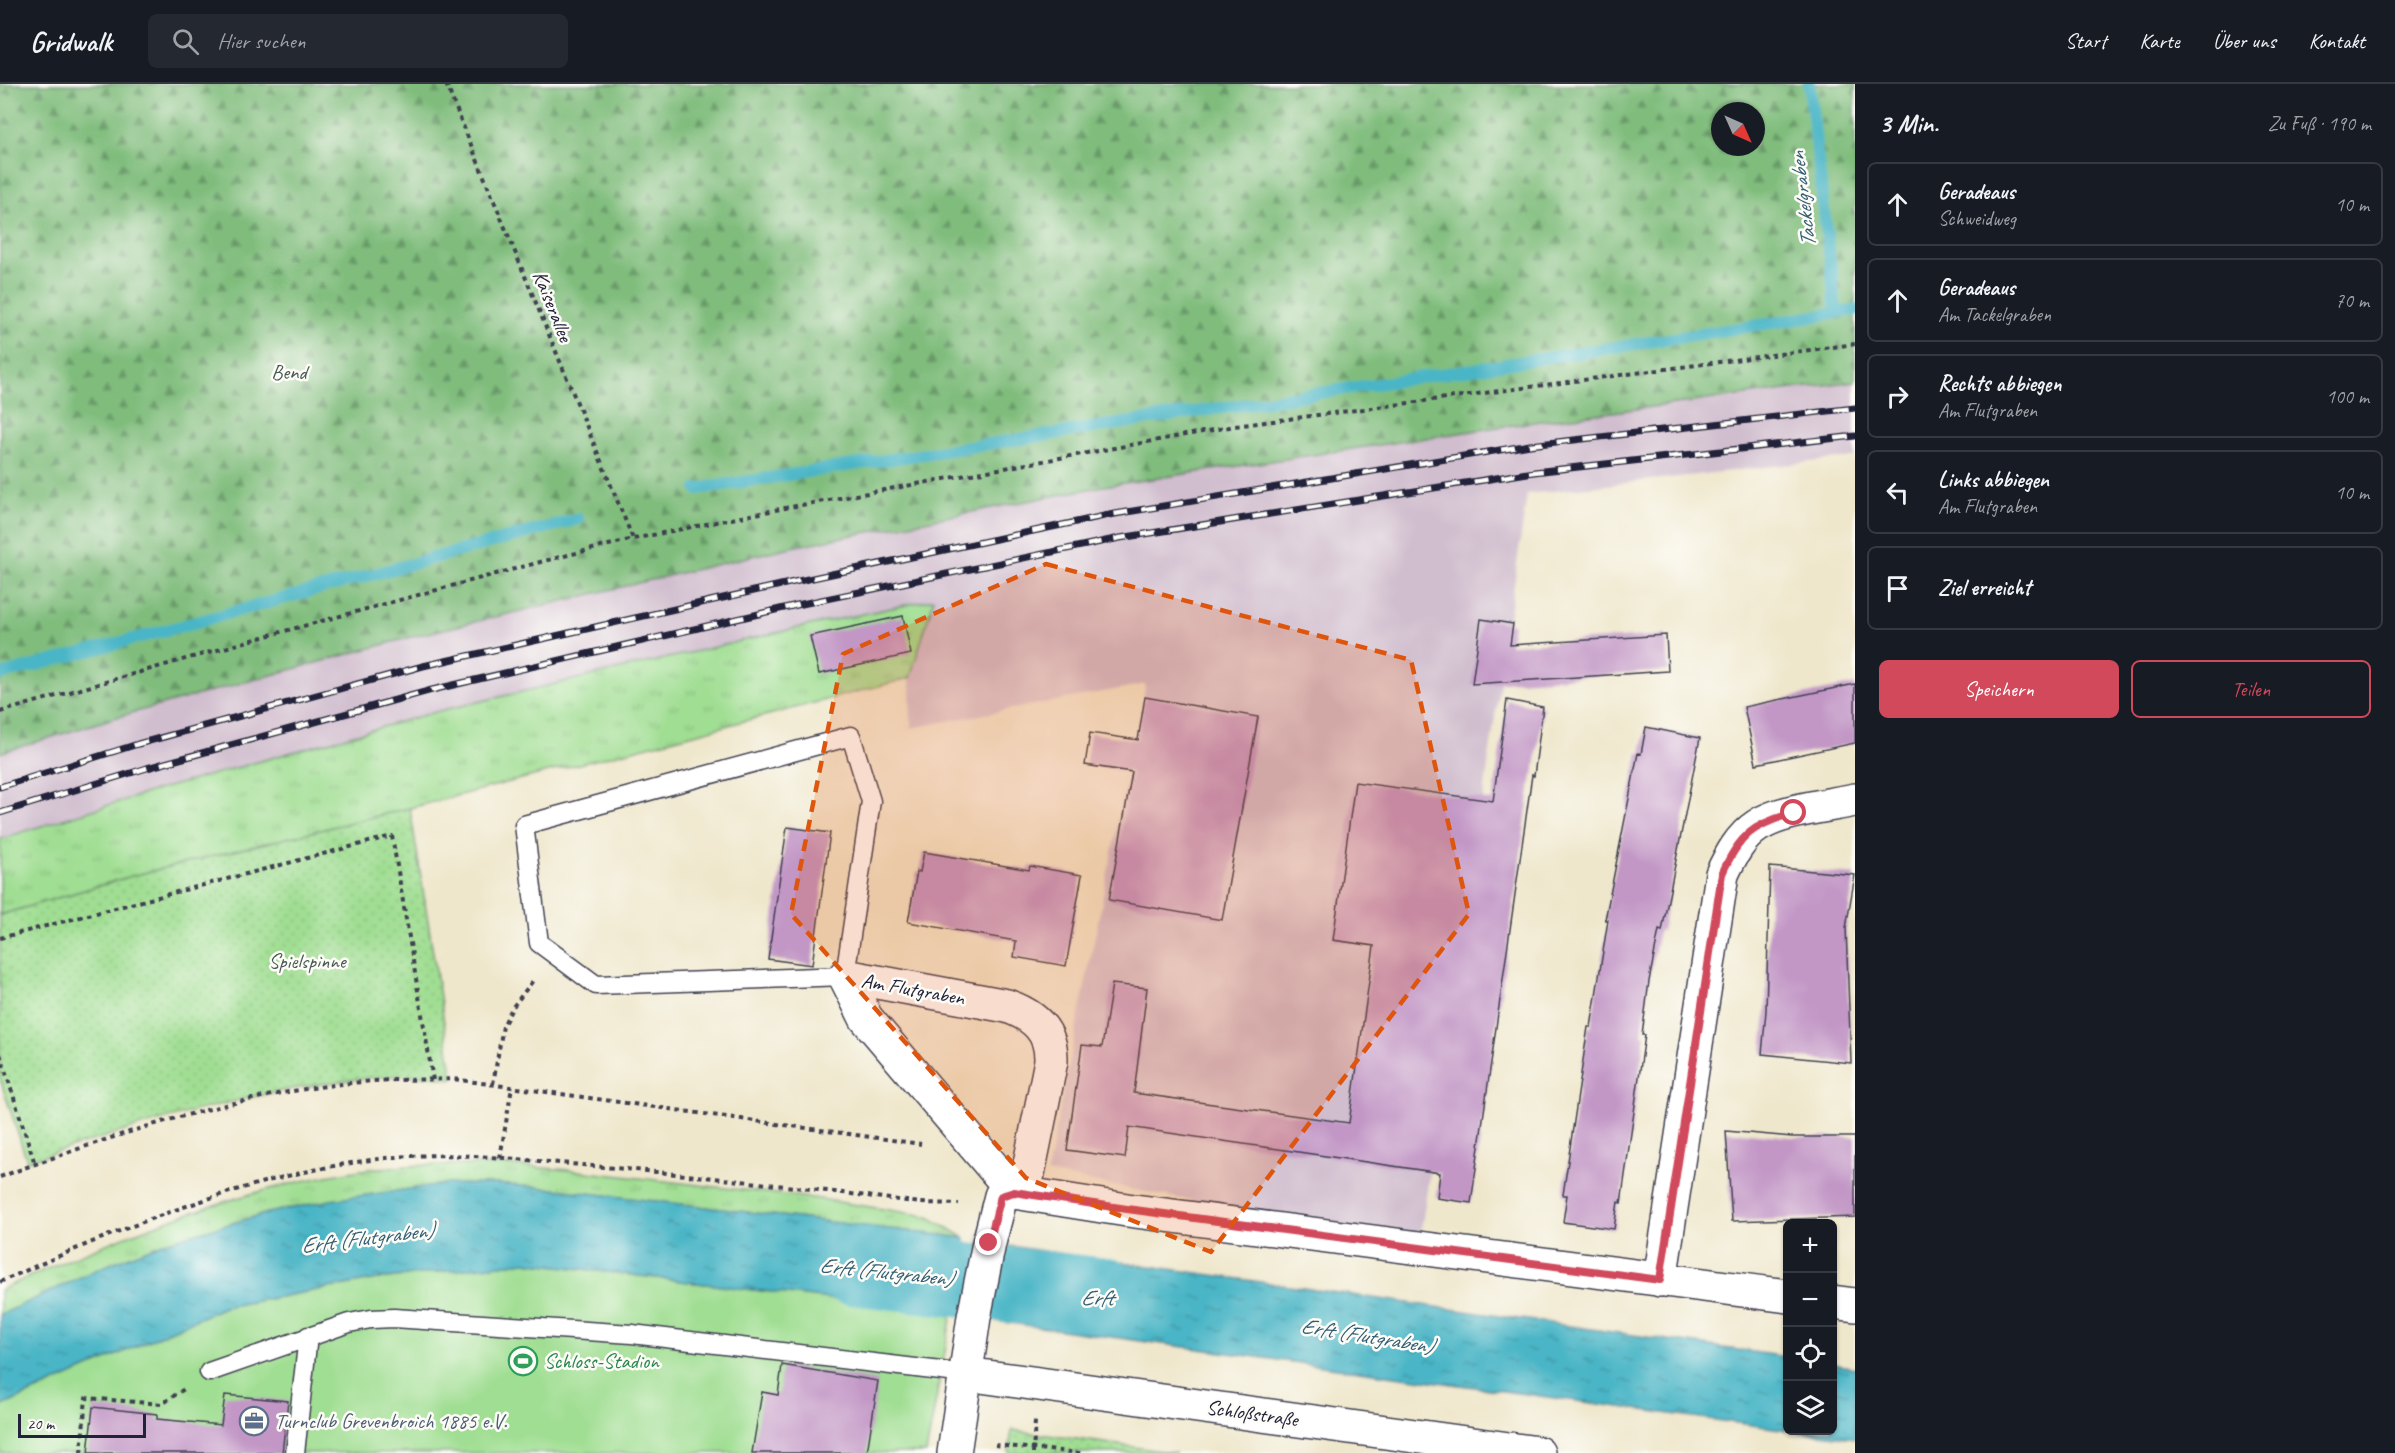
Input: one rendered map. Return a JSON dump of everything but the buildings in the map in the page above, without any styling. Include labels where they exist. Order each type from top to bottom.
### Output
[{"type":"street","points":[[1660,1280],[1722,874],[1732,855],[1750,831],[1765,822],[1794,813],[1855,800]]},
{"type":"street","name":"Am Flutgraben","points":[[845,976],[866,1018],[1013,1194]]},
{"type":"street","name":"Am Flutgraben","points":[[845,976],[1006,1006],[1028,1015],[1042,1026],[1050,1043],[1051,1061],[1013,1194],[989,1243],[974,1317],[966,1374]]},
{"type":"street","points":[[1013,1194],[1783,1295]]},
{"type":"street","points":[[1837,1303],[1855,1305]]},
{"type":"street","points":[[954,1453],[966,1374]]},
{"type":"street","name":"Schloßstraße","points":[[966,1374],[1538,1453]]},
{"type":"lane","points":[[850,736],[871,801],[845,976],[596,985],[539,943],[524,825],[850,736]]},
{"type":"lane","points":[[209,1372],[359,1320],[394,1318],[632,1334],[966,1374]]},
{"type":"lane","points":[[295,1453],[308,1336]]},
{"type":"path","name":"Kaiserallee","points":[[446,84],[633,539]]},
{"type":"path","points":[[0,712],[429,592],[633,539],[922,481],[1224,428],[1855,344]]},
{"type":"path","points":[[0,938],[392,836],[433,1080]]},
{"type":"path","points":[[493,1084],[503,1026],[512,1008],[554,954]]},
{"type":"path","points":[[0,1054],[35,1164]]},
{"type":"path","points":[[0,1177],[156,1125],[263,1097],[362,1082],[453,1079],[907,1141],[984,1158]]},
{"type":"path","points":[[500,1158],[512,1087]]},
{"type":"path","points":[[0,1282],[118,1231],[215,1197],[302,1172],[403,1156],[451,1154],[690,1174],[921,1203],[965,1203],[1013,1194]]},
{"type":"path","points":[[81,1453],[86,1398],[162,1404],[209,1372]]},
{"type":"path","points":[[1018,1453],[1020,1446]]},
{"type":"path","points":[[1033,1453],[1033,1447],[1081,1453]]},
{"type":"highlighted area","points":[[1046,564],[1411,660],[1469,914],[1211,1252],[1026,1178],[791,914],[843,654]]},
{"type":"shaded area","points":[[1855,381],[1855,457],[1527,494],[1419,1245],[1047,1173],[1146,684],[911,728],[910,678],[933,599],[439,711],[150,792],[0,839],[0,753],[117,717],[415,636],[782,549],[1104,486],[1526,423]]},
{"type":"green space","name":"Bend","points":[[0,84],[1855,84],[1855,381],[1526,423],[1104,486],[782,549],[415,636],[117,717],[0,753]]},
{"type":"green space","points":[[934,599],[910,678],[410,808],[132,876],[0,915],[0,839],[150,792],[439,711],[806,626]]},
{"type":"green space","name":"Spielspinne","points":[[410,808],[453,1079],[418,1076],[381,1077],[274,1093],[191,1112],[27,1161],[0,1079],[0,915],[132,876]]},
{"type":"green space","points":[[423,1165],[504,1165],[570,1170],[820,1199],[927,1216],[965,1238],[546,1188],[496,1184],[446,1184],[331,1200],[268,1213],[168,1241],[100,1268],[0,1315],[0,1290],[174,1218],[264,1190],[310,1179],[363,1170]]},
{"type":"green space","name":"Schloss-Stadion","points":[[525,1262],[952,1314],[926,1453],[0,1453],[0,1407],[224,1307],[378,1279]]},
{"type":"green space","points":[[1012,1430],[1176,1453],[1009,1453]]},
{"type":"water","points":[[446,1184],[496,1184],[546,1188],[965,1238],[952,1314],[525,1262],[378,1279],[224,1307],[0,1407],[0,1315],[100,1268],[168,1241],[268,1213],[331,1200]]},
{"type":"water","name":"Erft","points":[[1009,1246],[1783,1356],[1783,1429],[996,1321]]},
{"type":"water","points":[[1837,1365],[1855,1368],[1855,1438],[1828,1435],[1837,1435]]},
{"type":"waterway","name":"Tackelgraben","points":[[1809,84],[1836,311]]},
{"type":"waterway","points":[[697,489],[1855,310]]},
{"type":"waterway","points":[[0,675],[578,519]]},
{"type":"waterway","name":"Erft (Flutgraben)","points":[[852,1267],[1106,1296]]},
{"type":"railway","points":[[0,787],[138,744],[423,666],[794,582],[1109,515],[1530,445],[1855,408]]},
{"type":"railway","points":[[0,813],[147,768],[432,690],[797,605],[1120,538],[1534,472],[1855,436]]},
{"type":"place","name":"Schloss-Stadion","points":[[523,1361]]},
{"type":"place","name":"Turnclub Grevenbroich 1885 e.V.","points":[[254,1421]]},
{"type":"route","points":[[989,1243],[1001,1196],[1014,1192],[1660,1280],[1722,874],[1737,846],[1757,825],[1794,813]]}]
